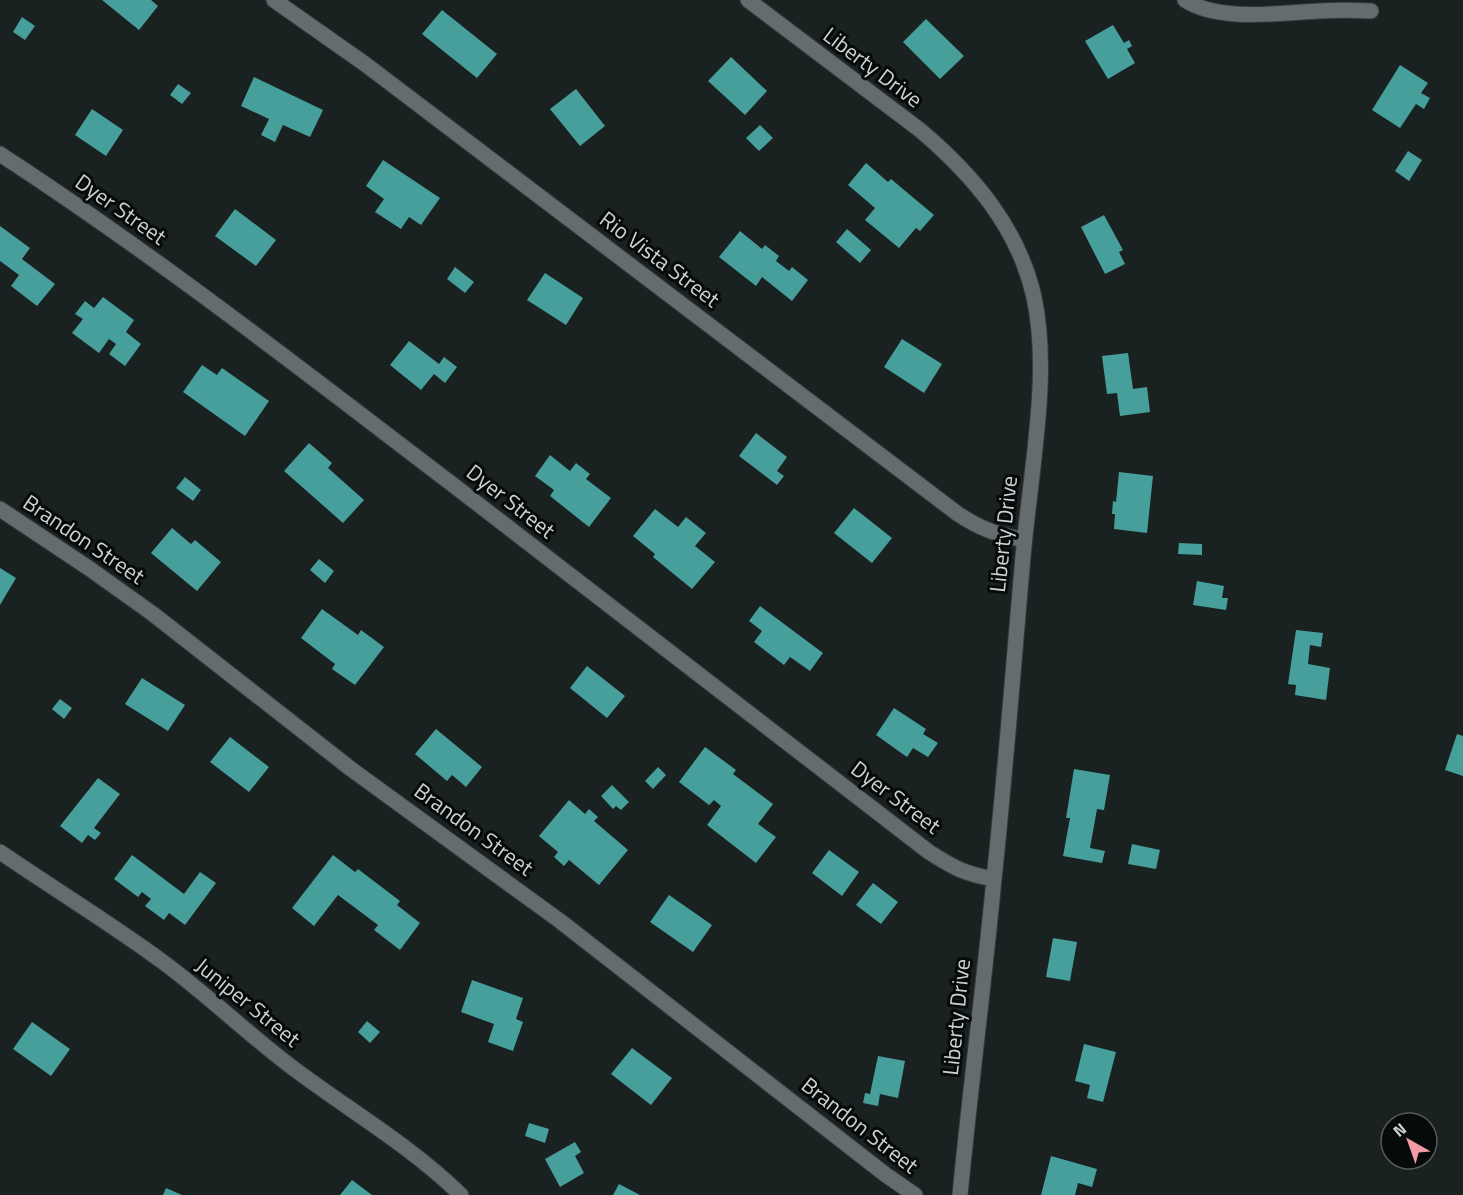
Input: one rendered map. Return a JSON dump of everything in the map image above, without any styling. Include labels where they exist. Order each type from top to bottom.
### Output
[{"type":"street","name":"Rio Vista Street","points":[[274,0],[365,64],[958,514],[975,525],[996,534],[1024,540]]},
{"type":"street","name":"Liberty Drive","points":[[748,0],[946,152],[990,201],[1008,230],[1024,264],[1034,296],[1040,333],[1040,408],[1024,540],[994,879],[960,1195]]},
{"type":"street","points":[[1185,0],[1203,9],[1221,12],[1280,14],[1348,9],[1371,10]]},
{"type":"street","name":"Dyer Street","points":[[0,154],[143,251],[315,379],[929,852],[951,866],[972,875],[994,879]]},
{"type":"street","name":"Brandon Street","points":[[0,509],[153,614],[312,739],[560,921],[915,1195]]},
{"type":"street","name":"Juniper Street","points":[[0,852],[100,917],[164,963],[258,1041],[424,1161],[461,1195]]},
{"type":"building","points":[[102,0],[151,0],[158,6],[139,30]]},
{"type":"building","points":[[442,10],[497,54],[477,78],[422,34]]},
{"type":"building","points":[[22,17],[35,26],[25,40],[13,32]]},
{"type":"building","points":[[926,19],[964,56],[940,79],[903,42]]},
{"type":"building","points":[[1113,25],[1124,43],[1129,40],[1132,46],[1127,49],[1135,63],[1108,79],[1085,41]]},
{"type":"building","points":[[731,57],[767,91],[745,115],[708,81]]},
{"type":"building","points":[[1400,65],[1428,83],[1421,93],[1430,98],[1424,109],[1416,104],[1400,128],[1372,110]]},
{"type":"building","points":[[254,77],[323,110],[310,137],[283,125],[275,142],[261,135],[269,119],[241,106]]},
{"type":"building","points":[[178,84],[191,93],[182,104],[170,95]]},
{"type":"building","points":[[576,89],[605,126],[580,146],[550,109]]},
{"type":"building","points":[[92,109],[123,130],[106,156],[75,135]]},
{"type":"building","points":[[760,125],[773,138],[759,151],[746,138]]},
{"type":"building","points":[[1408,151],[1422,160],[1409,181],[1395,171]]},
{"type":"building","points":[[383,160],[440,198],[421,225],[409,217],[401,229],[375,212],[384,199],[366,186]]},
{"type":"building","points":[[866,163],[888,182],[891,179],[934,215],[920,231],[916,228],[899,248],[865,220],[875,208],[848,185]]},
{"type":"building","points":[[235,209],[276,240],[256,266],[215,236]]},
{"type":"building","points":[[1104,215],[1123,250],[1119,252],[1125,264],[1105,274],[1081,227]]},
{"type":"building","points":[[0,226],[30,248],[22,259],[55,284],[37,306],[11,286],[19,275],[0,261]]},
{"type":"building","points":[[847,229],[871,250],[860,263],[836,242]]},
{"type":"building","points":[[740,231],[762,249],[765,245],[779,256],[776,261],[789,271],[792,267],[808,280],[792,301],[762,277],[756,286],[719,257]]},
{"type":"building","points":[[455,267],[474,282],[465,293],[447,279]]},
{"type":"building","points":[[545,273],[583,298],[566,325],[527,300]]},
{"type":"building","points":[[103,297],[134,320],[126,332],[141,344],[125,366],[109,354],[116,344],[109,339],[99,353],[72,333],[83,319],[75,314],[85,301],[94,308]]},
{"type":"building","points":[[902,339],[942,364],[924,393],[884,367]]},
{"type":"building","points":[[409,341],[439,364],[444,357],[457,367],[445,383],[434,374],[421,390],[390,365]]},
{"type":"building","points":[[1128,353],[1133,389],[1147,387],[1150,412],[1120,416],[1117,393],[1107,394],[1102,356]]},
{"type":"building","points":[[202,365],[217,375],[222,368],[269,401],[245,436],[183,392]]},
{"type":"building","points":[[756,433],[787,457],[777,471],[784,476],[777,485],[739,456]]},
{"type":"building","points":[[309,443],[332,463],[328,468],[364,500],[343,523],[284,471]]},
{"type":"building","points":[[550,455],[570,471],[576,463],[590,474],[586,479],[611,498],[589,527],[550,496],[554,490],[535,476]]},
{"type":"building","points":[[1119,472],[1153,476],[1147,533],[1114,529],[1113,501],[1116,502]]},
{"type":"building","points":[[185,477],[201,490],[193,501],[176,488]]},
{"type":"building","points":[[854,508],[892,538],[872,563],[834,533]]},
{"type":"building","points":[[655,509],[678,527],[686,517],[706,533],[695,546],[715,562],[692,589],[653,557],[655,554],[633,536]]},
{"type":"building","points":[[172,528],[191,544],[195,540],[221,562],[197,591],[151,553]]},
{"type":"building","points":[[1179,543],[1202,544],[1202,555],[1178,554]]},
{"type":"building","points":[[319,559],[334,571],[325,583],[310,570]]},
{"type":"building","points":[[0,568],[16,578],[0,605]]},
{"type":"building","points":[[1197,581],[1224,586],[1222,598],[1228,598],[1226,610],[1193,605]]},
{"type":"building","points":[[760,606],[823,653],[810,671],[790,657],[784,665],[754,642],[762,631],[749,621]]},
{"type":"building","points":[[322,609],[358,635],[361,630],[384,647],[355,685],[332,669],[335,664],[301,638]]},
{"type":"building","points":[[1296,630],[1323,633],[1321,647],[1310,645],[1308,664],[1330,668],[1326,700],[1295,695],[1296,685],[1288,684]]},
{"type":"building","points":[[587,666],[625,696],[607,718],[570,688]]},
{"type":"building","points":[[142,678],[185,705],[168,731],[125,704]]},
{"type":"building","points":[[60,699],[72,708],[64,719],[52,709]]},
{"type":"building","points":[[894,708],[926,729],[923,734],[938,743],[928,757],[913,748],[907,757],[876,735]]},
{"type":"building","points":[[436,729],[482,767],[466,787],[452,775],[447,781],[415,754]]},
{"type":"building","points":[[1457,734],[1463,736],[1463,776],[1445,770]]},
{"type":"building","points":[[230,737],[269,767],[249,792],[210,762]]},
{"type":"building","points":[[705,747],[736,770],[733,774],[773,804],[758,824],[776,837],[756,863],[707,825],[721,806],[714,800],[709,805],[679,782]]},
{"type":"building","points":[[658,767],[666,775],[653,789],[645,781]]},
{"type":"building","points":[[1074,769],[1110,775],[1104,810],[1097,809],[1090,848],[1105,851],[1102,863],[1063,856],[1070,818],[1066,818]]},
{"type":"building","points":[[98,778],[120,794],[94,828],[101,833],[95,840],[88,835],[82,843],[60,826]]},
{"type":"building","points":[[612,785],[629,802],[621,810],[616,806],[613,809],[601,796]]},
{"type":"building","points":[[569,800],[585,814],[589,809],[598,817],[594,821],[628,850],[599,885],[569,860],[564,866],[554,857],[558,852],[539,836]]},
{"type":"building","points":[[1132,844],[1160,850],[1156,869],[1128,864]]},
{"type":"building","points":[[829,850],[859,872],[842,896],[812,873]]},
{"type":"building","points":[[132,855],[184,894],[200,872],[216,883],[185,925],[169,913],[164,920],[145,906],[151,899],[142,892],[138,897],[114,879]]},
{"type":"building","points":[[333,855],[355,872],[358,869],[400,901],[397,905],[420,923],[400,950],[374,930],[378,925],[338,895],[314,926],[292,908]]},
{"type":"building","points":[[873,883],[898,902],[881,924],[856,905]]},
{"type":"building","points":[[669,895],[712,925],[693,952],[650,922]]},
{"type":"building","points":[[1053,938],[1077,942],[1070,981],[1046,977]]},
{"type":"building","points":[[472,980],[523,998],[516,1019],[523,1022],[513,1051],[488,1042],[494,1024],[461,1012]]},
{"type":"building","points":[[367,1021],[380,1032],[370,1043],[358,1032]]},
{"type":"building","points":[[32,1022],[70,1049],[51,1076],[13,1049]]},
{"type":"building","points":[[1084,1044],[1116,1052],[1103,1102],[1087,1098],[1090,1085],[1075,1081]]},
{"type":"building","points":[[632,1048],[672,1078],[651,1105],[611,1074]]},
{"type":"building","points":[[878,1056],[905,1061],[898,1098],[880,1094],[878,1106],[863,1103],[865,1093],[870,1094]]},
{"type":"building","points":[[529,1123],[549,1129],[545,1143],[525,1136]]},
{"type":"building","points":[[575,1142],[581,1152],[575,1156],[584,1173],[560,1187],[545,1159]]},
{"type":"building","points":[[1051,1156],[1097,1169],[1092,1187],[1078,1183],[1075,1195],[1041,1195]]},
{"type":"building","points":[[352,1180],[372,1195],[340,1195]]},
{"type":"building","points":[[619,1184],[640,1195],[613,1195]]},
{"type":"building","points":[[166,1188],[182,1195],[163,1195]]}]
